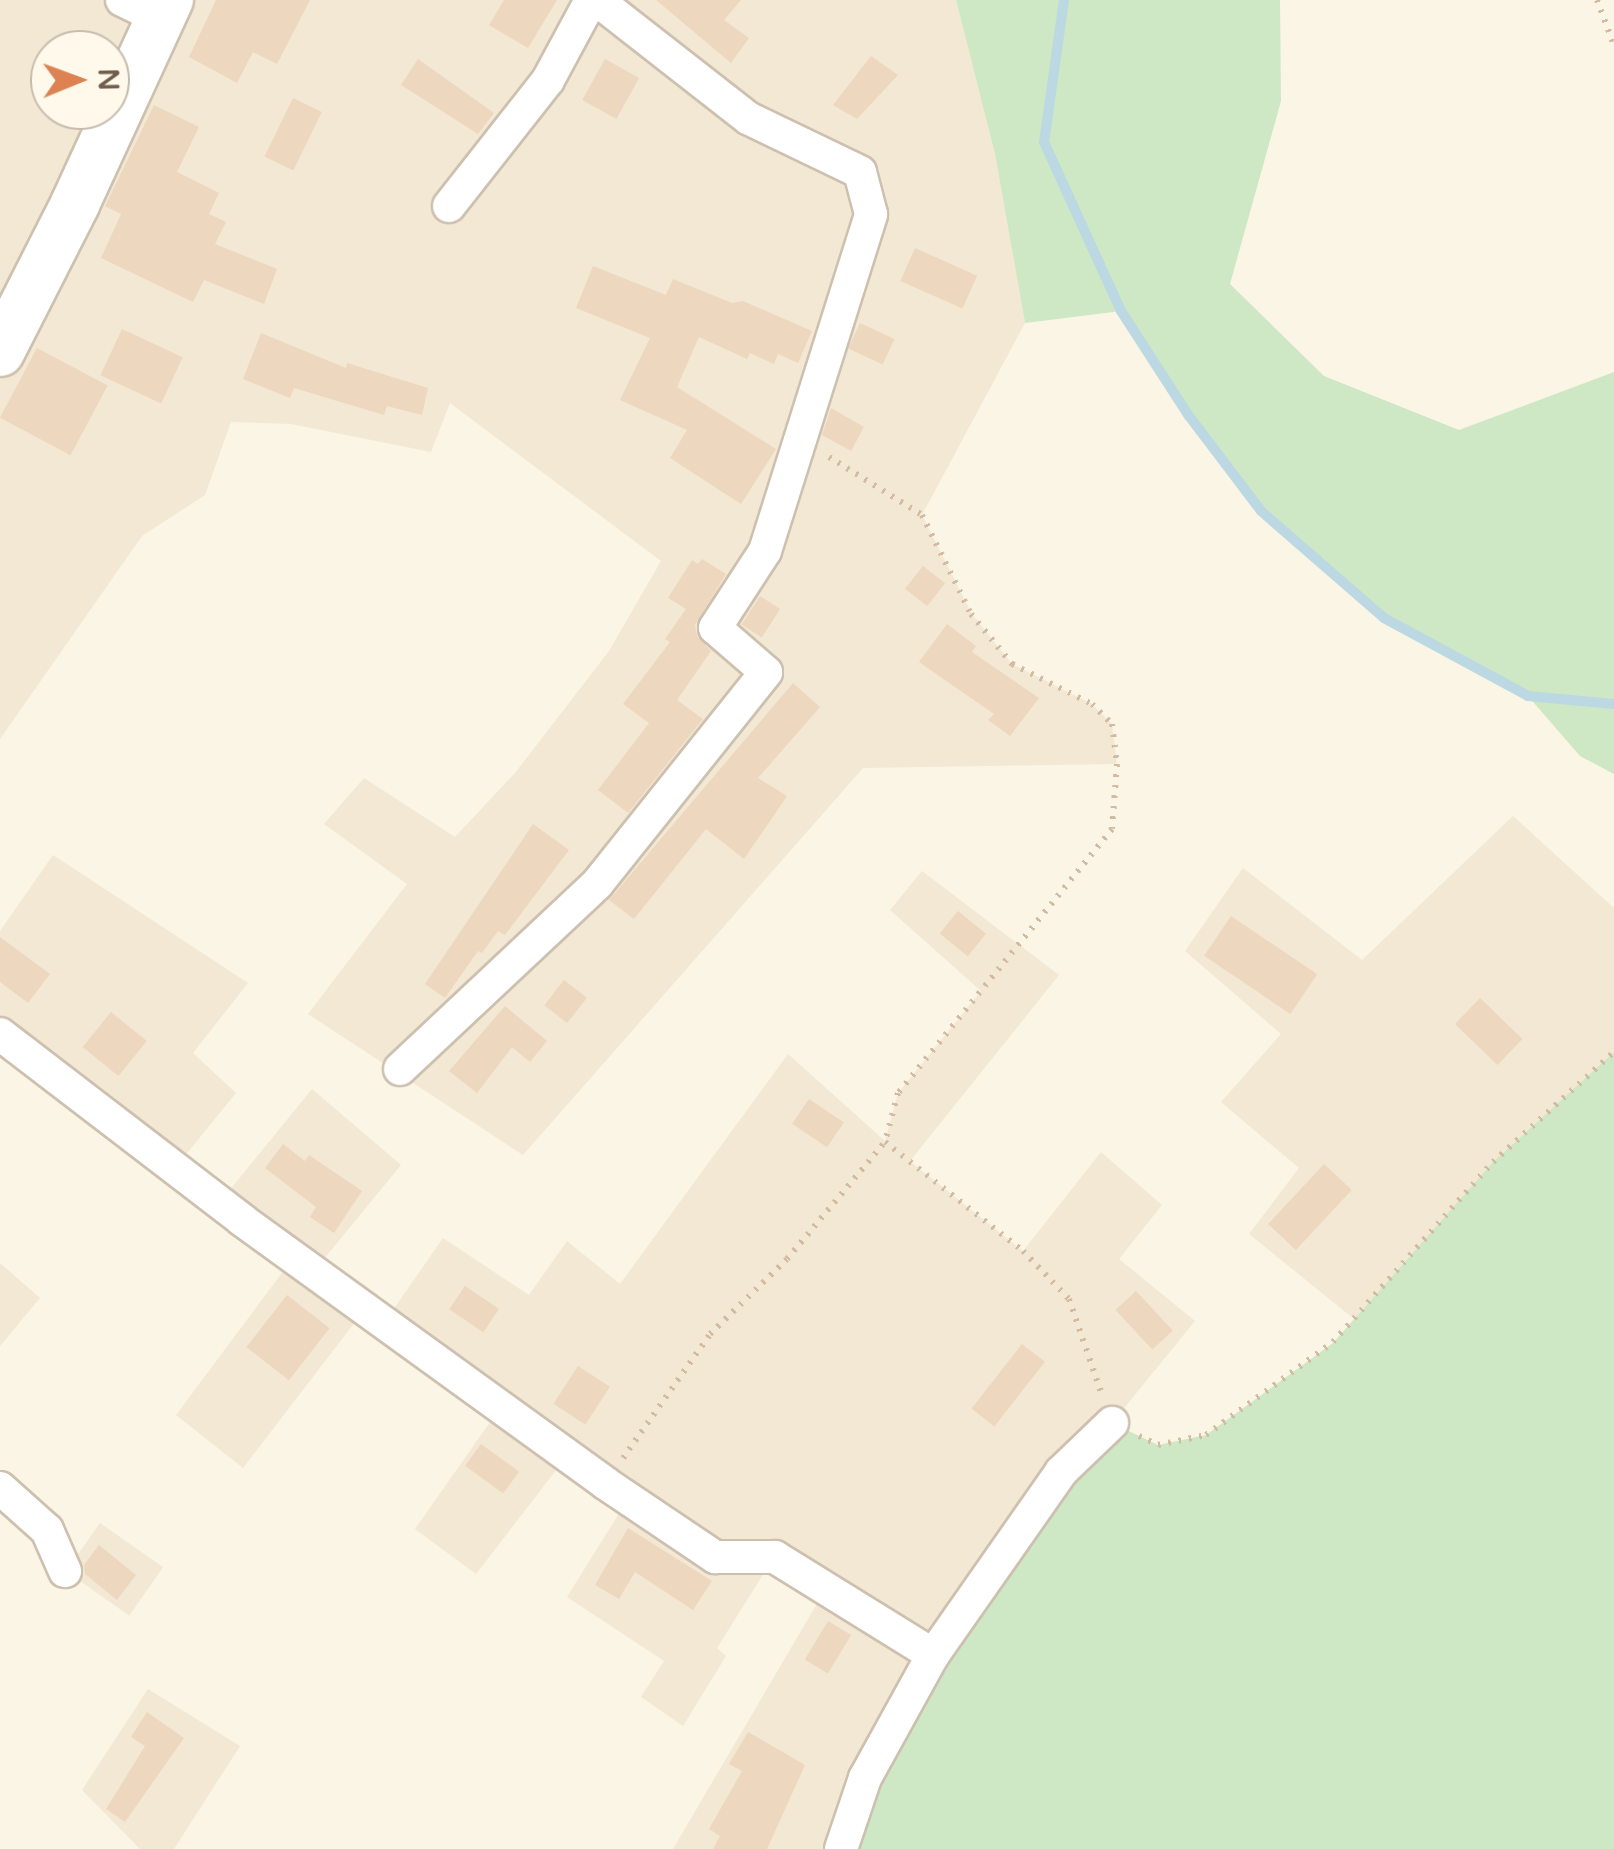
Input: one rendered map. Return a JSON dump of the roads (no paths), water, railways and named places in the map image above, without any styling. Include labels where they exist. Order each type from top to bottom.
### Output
[{"type":"main road","points":[[0,352],[75,204],[150,6]]},
{"type":"street","points":[[400,1069],[598,884],[766,672],[715,628],[765,552],[871,214],[860,172],[748,118],[594,0],[548,80],[449,206]]},
{"type":"street","points":[[0,1034],[242,1220],[605,1484],[715,1556],[775,1556],[933,1655]]},
{"type":"street","points":[[840,1849],[865,1778],[933,1655],[1061,1472],[1112,1424]]},
{"type":"street","points":[[0,1488],[47,1530],[65,1571]]},
{"type":"waterway","points":[[1064,0],[1044,142],[1121,311],[1189,416],[1261,511],[1384,618],[1528,696],[1614,704]]}]
